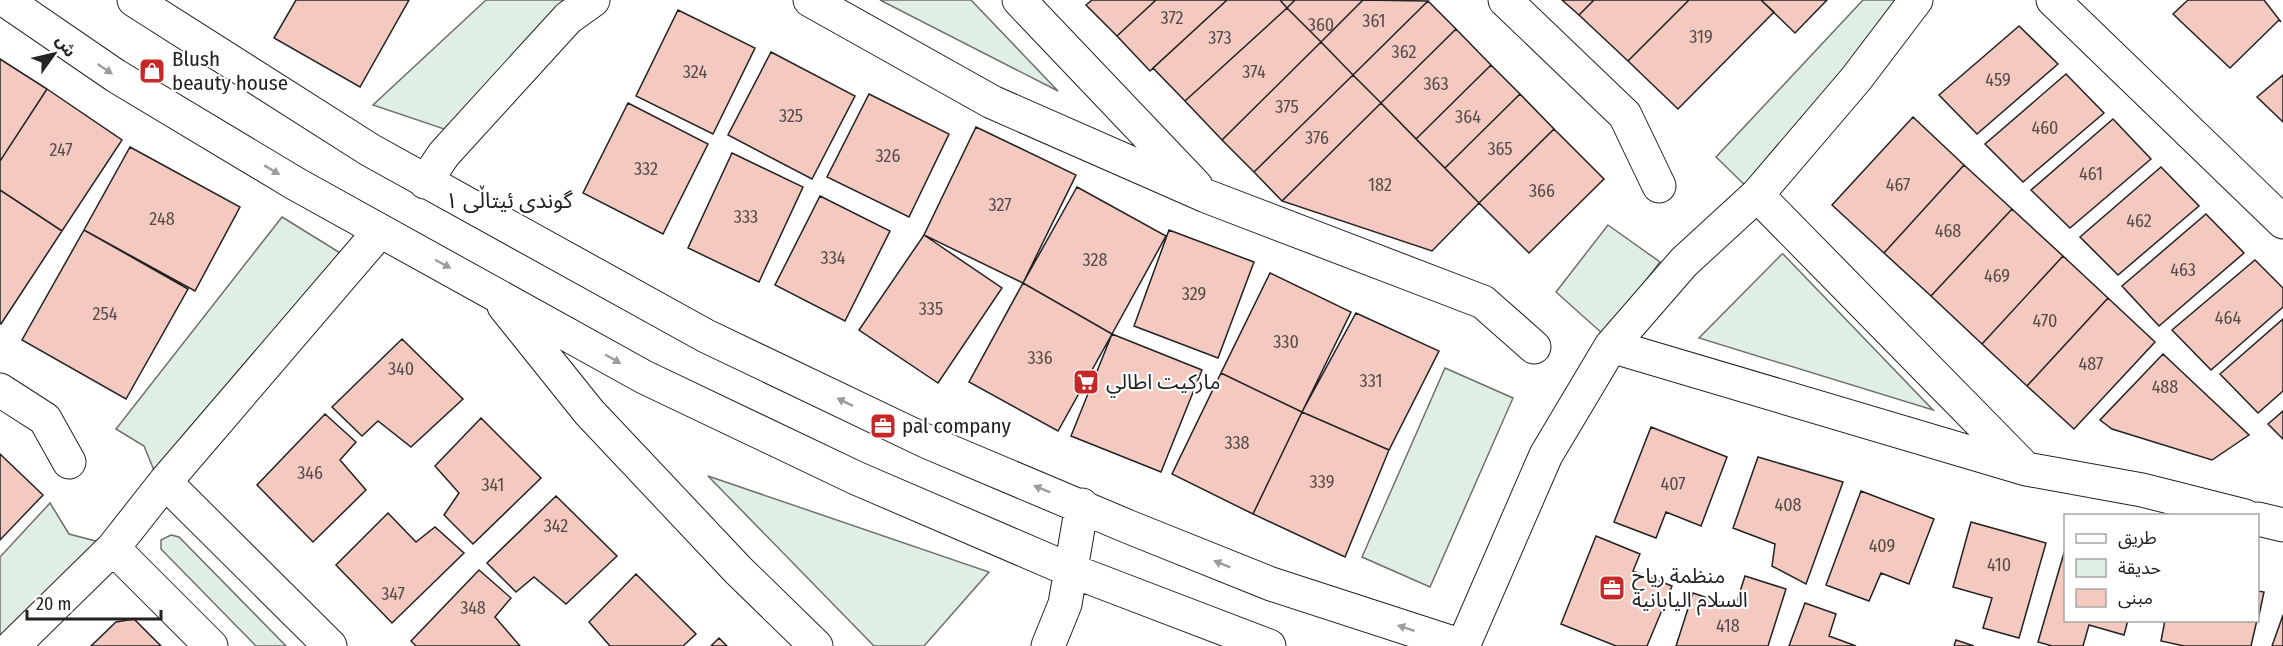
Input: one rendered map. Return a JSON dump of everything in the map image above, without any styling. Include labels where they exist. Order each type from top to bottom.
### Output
[{"type":"street","points":[[5,0],[116,76],[296,184],[491,290],[644,377],[856,478],[1070,570],[1211,635],[1269,646]]},
{"type":"street","points":[[134,0],[341,132],[425,182],[706,336],[930,443],[1082,505],[1129,527],[1271,584],[1462,646],[1546,455],[1611,346],[1684,262],[1757,195],[1856,79],[1916,0]]},
{"type":"street","points":[[425,182],[451,145],[568,18],[593,0]]},
{"type":"street","points":[[810,0],[992,102],[1206,196],[1483,302],[1534,346]]},
{"type":"street","points":[[1019,0],[1206,196]]},
{"type":"street","points":[[1505,0],[1625,115],[1659,186]]},
{"type":"street","points":[[2053,0],[2283,222]]},
{"type":"street","points":[[1757,195],[2026,469]]},
{"type":"street","points":[[13,646],[113,548],[165,482],[380,231]]},
{"type":"street","points":[[491,290],[589,412],[738,570],[816,646]]},
{"type":"street","points":[[1611,346],[2026,469],[2142,490],[2237,514]]},
{"type":"street","points":[[0,390],[45,419],[69,462]]},
{"type":"street","points":[[165,482],[330,646]]},
{"type":"street","points":[[1048,646],[1065,604],[1082,505]]},
{"type":"street","points":[[2259,519],[2283,525]]},
{"type":"street","points":[[113,548],[211,646]]},
{"type":"green space","points":[[486,0],[581,0],[444,129],[373,105]]},
{"type":"green space","points":[[880,0],[971,0],[1058,91]]},
{"type":"green space","points":[[1863,0],[1914,0],[1751,191],[1716,157]]},
{"type":"green space","points":[[282,217],[342,254],[158,480],[144,446],[116,429]]},
{"type":"green space","points":[[1608,225],[1660,262],[1604,335],[1556,292]]},
{"type":"green space","points":[[1783,254],[1933,410],[1699,338]]},
{"type":"green space","points":[[1445,368],[1513,398],[1430,587],[1362,557]]},
{"type":"green space","points":[[708,476],[989,572],[924,646],[874,646]]},
{"type":"green space","points":[[50,503],[69,534],[107,544],[0,646],[0,557]]},
{"type":"green space","points":[[171,535],[179,537],[286,646],[256,646],[161,549],[161,540]]},
{"type":"building","points":[[296,0],[409,0],[360,87],[274,38]]},
{"type":"building","points":[[1092,0],[1156,0],[1117,36],[1086,5]]},
{"type":"building","points":[[1156,0],[1227,0],[1150,71],[1117,36]]},
{"type":"building","points":[[1227,0],[1280,0],[1287,8],[1185,101],[1153,68]]},
{"type":"building","points":[[1280,0],[1295,0],[1287,8]]},
{"type":"building","points":[[1295,0],[1363,0],[1321,42],[1287,8]]},
{"type":"building","points":[[1363,0],[1428,1],[1353,75],[1321,42]]},
{"type":"building","points":[[1562,0],[1594,0],[1579,15]]},
{"type":"building","points":[[1594,0],[1689,0],[1628,61],[1579,15]]},
{"type":"building","points":[[1689,0],[1761,0],[1774,12],[1678,109],[1628,61]]},
{"type":"building","points":[[1761,0],[1827,0],[1795,33]]},
{"type":"building","points":[[2188,0],[2264,0],[2281,22],[2279,20],[2230,68],[2173,14]]},
{"type":"building","points":[[1428,1],[1456,29],[1381,103],[1353,75]]},
{"type":"building","points":[[1287,8],[1321,42],[1222,140],[1185,101]]},
{"type":"building","points":[[678,10],[755,48],[713,134],[636,96]]},
{"type":"building","points":[[2019,26],[2058,64],[1977,134],[1939,95]]},
{"type":"building","points":[[1456,29],[1491,65],[1416,139],[1381,103]]},
{"type":"building","points":[[1321,42],[1353,75],[1254,172],[1222,140]]},
{"type":"building","points":[[771,52],[855,96],[812,179],[728,135]]},
{"type":"building","points":[[0,59],[47,89],[0,161]]},
{"type":"building","points":[[1491,65],[1520,94],[1445,168],[1416,139]]},
{"type":"building","points":[[2066,74],[2104,113],[2023,182],[1985,144]]},
{"type":"building","points":[[1353,75],[1381,103],[1282,201],[1254,172]]},
{"type":"building","points":[[2283,75],[2283,122],[2257,97]]},
{"type":"building","points":[[47,89],[122,140],[62,231],[0,190],[0,161]]},
{"type":"building","points":[[869,94],[949,134],[909,217],[827,177]]},
{"type":"building","points":[[1520,94],[1554,129],[1479,203],[1445,168]]},
{"type":"building","points":[[628,103],[708,144],[663,234],[583,193]]},
{"type":"building","points":[[1381,103],[1479,203],[1432,251],[1282,201]]},
{"type":"building","points":[[1913,117],[1964,165],[1884,253],[1832,205]]},
{"type":"building","points":[[2113,119],[2151,159],[2070,228],[2031,190]]},
{"type":"building","points":[[976,127],[1076,175],[1023,283],[924,235]]},
{"type":"building","points":[[1554,129],[1604,179],[1529,253],[1479,203]]},
{"type":"building","points":[[130,147],[240,207],[195,291],[84,230]]},
{"type":"building","points":[[732,153],[803,187],[759,282],[688,248]]},
{"type":"building","points":[[1964,165],[2012,209],[1931,296],[1884,253]]},
{"type":"building","points":[[2161,167],[2199,206],[2118,275],[2080,237]]},
{"type":"building","points":[[1077,187],[1166,236],[1112,334],[1023,283]]},
{"type":"building","points":[[0,190],[62,231],[1,324],[0,323]]},
{"type":"building","points":[[820,196],[890,231],[845,321],[775,285]]},
{"type":"building","points":[[2012,209],[2063,256],[1982,344],[1931,296]]},
{"type":"building","points":[[2206,214],[2244,253],[2159,326],[2122,286]]},
{"type":"building","points":[[84,230],[188,289],[126,399],[22,340]]},
{"type":"building","points":[[1169,230],[1254,262],[1218,358],[1134,326]]},
{"type":"building","points":[[924,235],[1002,288],[938,383],[859,330]]},
{"type":"building","points":[[2063,256],[2108,298],[2027,386],[1982,344]]},
{"type":"building","points":[[2255,260],[2283,288],[2283,307],[2211,370],[2172,330]]},
{"type":"building","points":[[1270,273],[1351,312],[1302,412],[1221,373]]},
{"type":"building","points":[[1023,283],[1112,334],[1058,431],[969,382]]},
{"type":"building","points":[[2108,298],[2155,342],[2074,429],[2027,386]]},
{"type":"building","points":[[1356,313],[1439,351],[1389,450],[1302,412]]},
{"type":"building","points":[[2283,319],[2283,391],[2258,413],[2220,374]]},
{"type":"building","points":[[1112,334],[1202,370],[1161,472],[1071,436]]},
{"type":"building","points":[[402,339],[463,399],[411,447],[378,421],[362,436],[332,407]]},
{"type":"building","points":[[2163,354],[2249,435],[2212,460],[2112,429],[2100,420]]},
{"type":"building","points":[[1221,373],[1302,412],[1253,514],[1172,474]]},
{"type":"building","points":[[2283,411],[2283,439],[2268,424]]},
{"type":"building","points":[[1302,412],[1389,450],[1345,557],[1253,514]]},
{"type":"building","points":[[325,414],[356,442],[340,460],[366,490],[313,542],[257,485]]},
{"type":"building","points":[[481,418],[541,478],[473,544],[444,515],[459,493],[435,466]]},
{"type":"building","points":[[1651,427],[1727,457],[1701,526],[1666,512],[1656,538],[1614,522]]},
{"type":"building","points":[[0,454],[43,495],[0,540]]},
{"type":"building","points":[[1758,457],[1843,482],[1806,584],[1772,566],[1775,544],[1733,528]]},
{"type":"building","points":[[1861,491],[1934,519],[1909,584],[1881,573],[1869,601],[1826,585]]},
{"type":"building","points":[[556,496],[617,556],[566,604],[534,577],[516,592],[487,563]]},
{"type":"building","points":[[388,513],[416,542],[435,527],[464,553],[392,623],[336,565]]},
{"type":"building","points":[[1971,522],[2046,543],[2019,638],[1983,628],[1992,598],[1953,587]]},
{"type":"building","points":[[1596,536],[1640,554],[1633,571],[1672,586],[1647,646],[1616,646],[1561,624]]},
{"type":"building","points":[[2064,553],[2064,622],[2127,622],[2124,635],[2089,625],[2083,646],[2052,646],[2038,642]]},
{"type":"building","points":[[479,570],[511,598],[495,617],[520,646],[416,646],[411,641]]},
{"type":"building","points":[[636,574],[696,634],[683,646],[610,646],[589,622]]},
{"type":"building","points":[[1745,576],[1786,589],[1768,646],[1676,646],[1693,593],[1735,607]]},
{"type":"building","points":[[2259,591],[2264,592],[2259,615]]},
{"type":"building","points":[[1805,603],[1836,614],[1829,636],[1856,646],[1789,646]]},
{"type":"building","points":[[2283,615],[2283,646],[2272,646]]},
{"type":"building","points":[[134,619],[161,646],[91,646],[116,622]]},
{"type":"building","points":[[2165,622],[2257,622],[2251,646],[2184,646],[2161,641]]},
{"type":"building","points":[[719,638],[727,646],[711,646]]},
{"type":"building","points":[[1956,640],[1974,646],[1954,646]]},
{"type":"place","name":"Blush beauty house","points":[[152,71]]},
{"type":"place","name":"ماركيت اطالي","points":[[1086,382]]},
{"type":"place","name":"pal company","points":[[883,426]]},
{"type":"place","name":"منظمة رياح السلام اليابانية","points":[[1612,588]]},
{"type":"district","name":"گوندی ئیتاڵی ١","points":[[509,200]]}]
